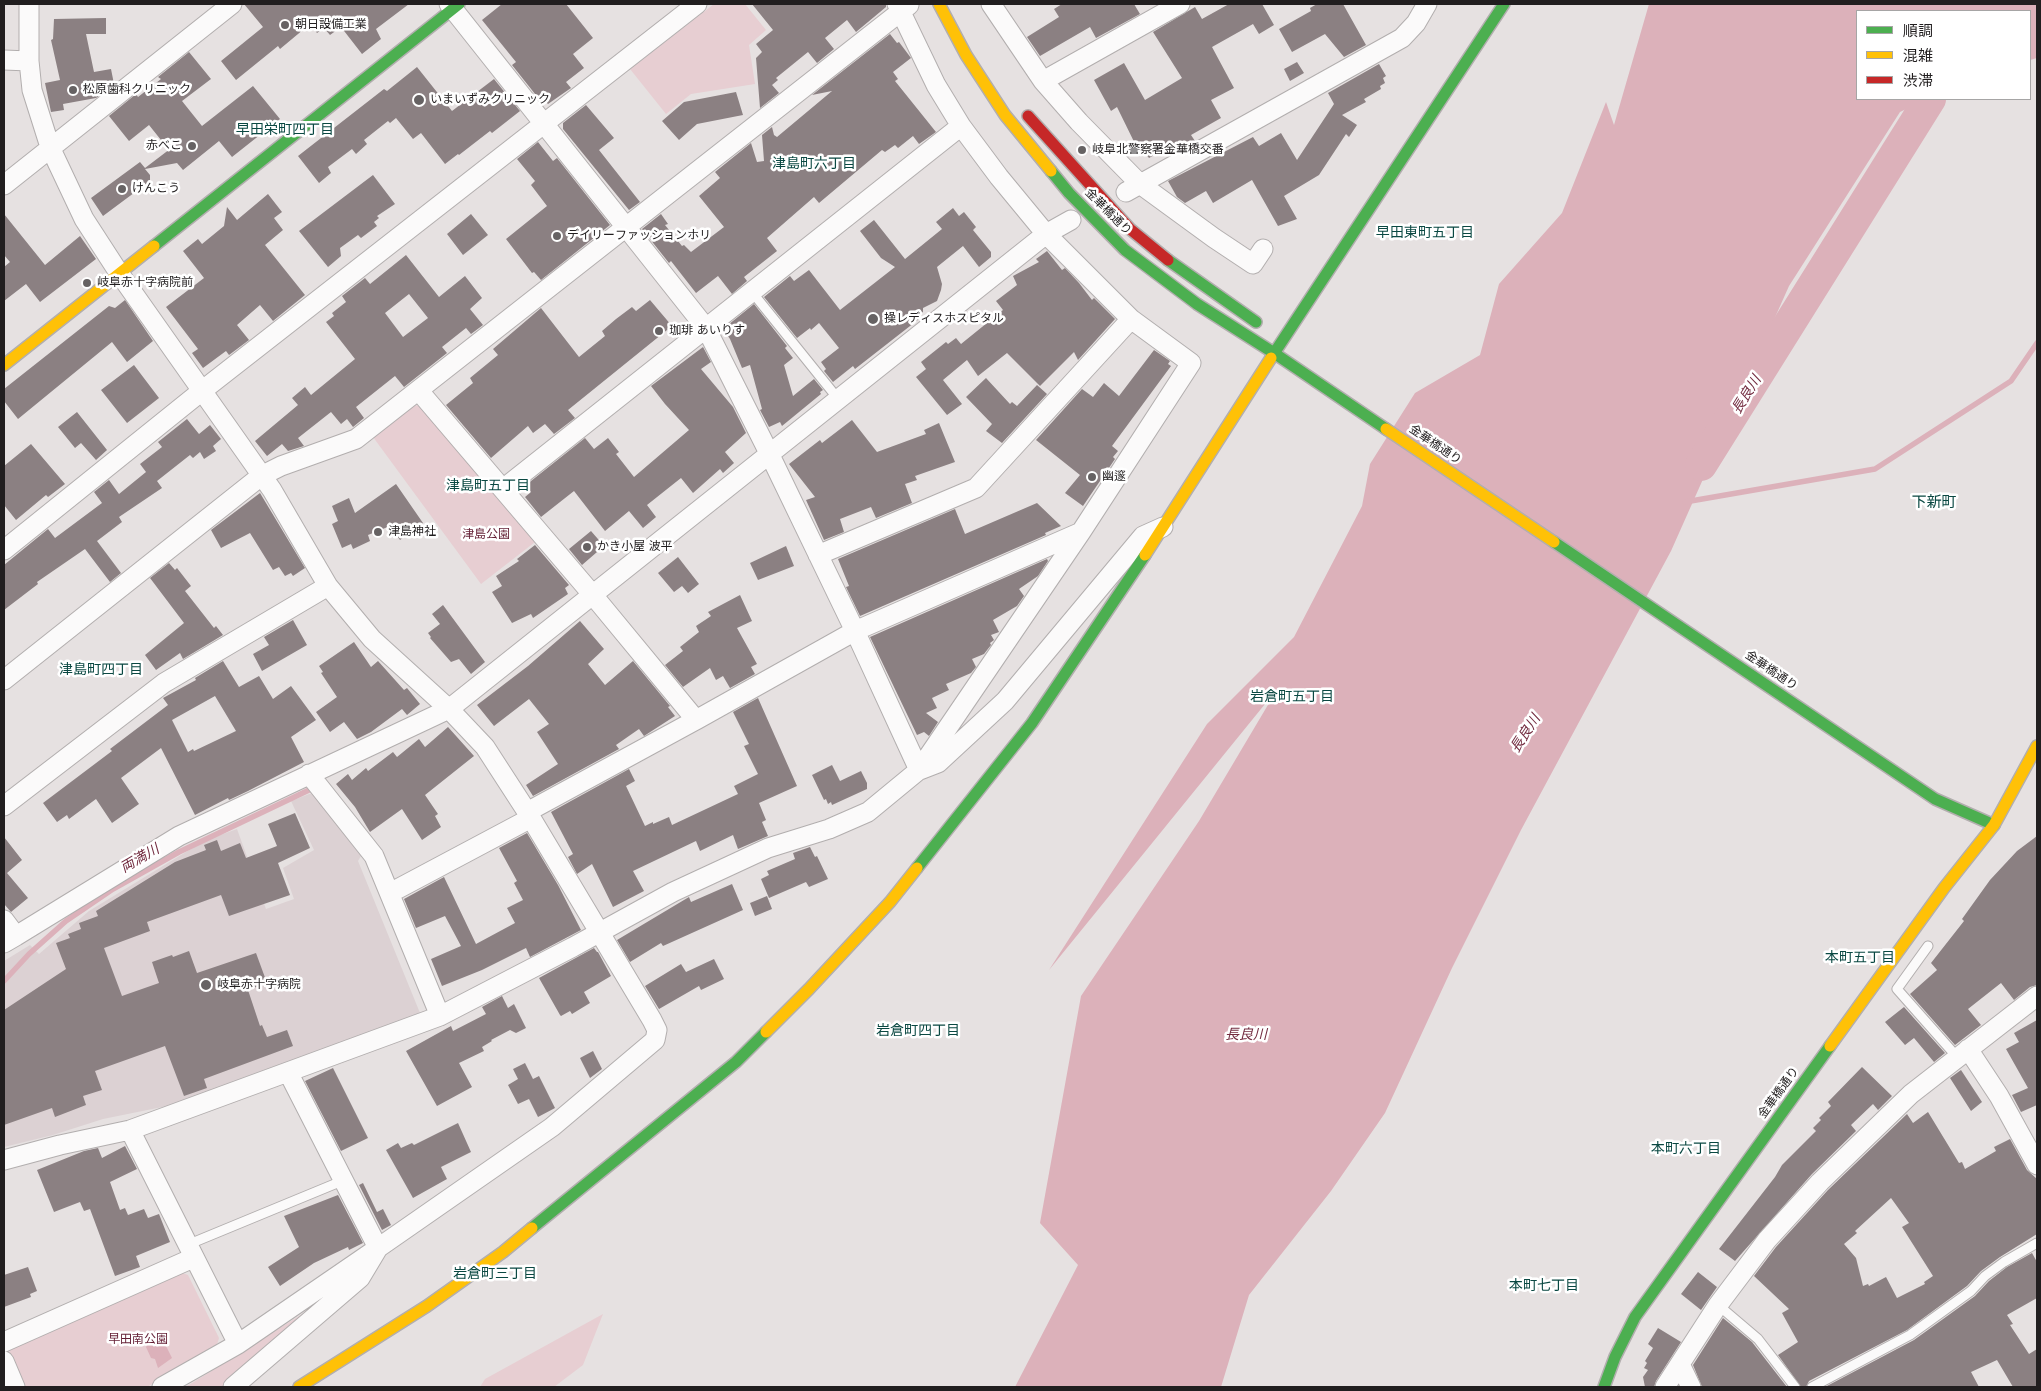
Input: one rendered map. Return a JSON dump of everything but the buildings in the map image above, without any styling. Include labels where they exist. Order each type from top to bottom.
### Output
[{"type":"street","points":[[29,4],[28,61],[32,90],[50,147],[84,219],[119,273],[272,490],[328,586],[372,639],[449,709],[485,747],[529,815],[657,1030],[655,1040],[552,1127],[238,1344],[162,1387]]},
{"type":"street","points":[[4,185],[232,4]]},
{"type":"street","points":[[4,550],[203,390],[697,4]]},
{"type":"street","name":"金華橋通り","points":[[939,4],[966,55],[1005,115],[1069,193],[1125,250],[1197,304],[1274,353],[1935,798],[1994,825],[1938,896],[1635,1317],[1602,1386]]},
{"type":"street","points":[[991,4],[1043,81],[1133,188],[1253,264],[1263,249]]},
{"type":"street","points":[[1043,81],[1180,4]]},
{"type":"street","points":[[1133,188],[1402,38],[1416,23],[1427,4]]},
{"type":"street","points":[[299,1387],[427,1306],[504,1252],[736,1062],[810,989],[890,902],[1032,723],[1165,526],[1274,353],[1280,338],[1504,4]]},
{"type":"street","points":[[4,365],[454,5],[543,124],[706,328],[855,631],[919,770]]},
{"type":"street","points":[[4,680],[261,476],[281,466],[356,439],[626,227],[902,6],[936,85],[961,126],[999,177],[1046,234],[1131,318],[1191,362],[1081,532],[919,770],[868,812],[760,852],[672,892],[440,1016],[130,1130],[60,1145],[4,1160]]},
{"type":"street","points":[[4,60],[28,61]]},
{"type":"street","name":"金華橋通り","points":[[1018,106],[1130,229],[1170,262],[1280,338]]},
{"type":"street","points":[[502,489],[961,126]]},
{"type":"street","points":[[4,920],[10,940],[179,836],[449,709],[1046,234],[1071,220]]},
{"type":"street","points":[[818,555],[976,488],[1131,318]]},
{"type":"street","points":[[419,391],[592,594],[696,720]]},
{"type":"street","points":[[919,770],[938,763],[1005,701],[1143,536],[1165,526]]},
{"type":"street","points":[[390,893],[855,631],[1081,532]]},
{"type":"street","points":[[4,806],[164,683],[328,586]]},
{"type":"street","points":[[1950,792],[1994,825],[2037,746]]},
{"type":"street","points":[[309,774],[374,856],[440,1016]]},
{"type":"street","points":[[1665,1387],[1718,1305],[1767,1240],[1820,1182],[1911,1094],[2037,996]]},
{"type":"street","points":[[1963,1054],[1999,1096],[2037,1164]]},
{"type":"street","points":[[288,1072],[342,1181],[378,1248]]},
{"type":"street","points":[[130,1130],[238,1344]]},
{"type":"street","points":[[233,1387],[360,1278],[378,1248]]},
{"type":"street","points":[[4,1342],[190,1252]]},
{"type":"street","points":[[4,1361],[15,1387]]},
{"type":"street","points":[[1680,1364],[1691,1387]]},
{"type":"lane","points":[[752,292],[839,400]]},
{"type":"lane","points":[[1928,946],[1897,989],[1963,1054]]},
{"type":"lane","points":[[190,1252],[342,1181]]},
{"type":"lane","points":[[1812,1387],[1910,1335],[1970,1291],[1985,1276],[2004,1262],[2037,1243]]},
{"type":"lane","points":[[1718,1305],[1758,1339],[1795,1387]]},
{"type":"shaded area","name":"岐阜赤十字病院","points":[[312,793],[361,856],[358,861],[420,1013],[182,1103],[103,1119],[53,1135],[4,1147],[4,961],[30,945],[39,954],[89,911],[204,841],[237,829],[266,909],[294,899],[283,868],[314,850],[291,801]]},
{"type":"green space","points":[[714,4],[745,4],[766,30],[749,45],[755,84],[691,94],[666,114],[630,69]]},
{"type":"green space","name":"津島公園","points":[[414,405],[420,406],[535,542],[481,584],[373,437]]},
{"type":"green space","name":"早田南公園","points":[[180,1272],[188,1275],[219,1338],[216,1348],[147,1387],[25,1387],[9,1351],[11,1346]]},
{"type":"green space","points":[[307,1311],[222,1387],[184,1387],[189,1385]]},
{"type":"green space","points":[[603,1314],[583,1365],[554,1387],[480,1387],[485,1379]]},
{"type":"water","name":"長良川","points":[[1649,4],[2037,4],[2037,58],[2031,60],[2031,10],[1856,10],[1856,100],[1925,100],[1900,112],[1789,286],[1671,551],[1521,830],[1452,968],[1385,1113],[1331,1191],[1249,1295],[1221,1387],[1015,1387],[1078,1265],[1040,1223],[1081,996],[1199,821],[1278,688],[1049,970],[1207,724],[1294,637],[1362,506],[1370,464],[1415,393],[1480,355],[1499,284],[1562,213],[1606,102],[1614,125]]},
{"type":"water","points":[[154,1331],[160,1334],[172,1358],[158,1368],[155,1359],[151,1358],[146,1347],[148,1344],[144,1336]]},
{"type":"waterway","name":"長良川","points":[[1701,465],[1929,100]]},
{"type":"waterway","points":[[1685,502],[1875,469],[2011,381],[2037,343]]},
{"type":"waterway","name":"両満川","points":[[4,981],[29,954],[66,921],[113,889],[179,852],[309,790]]},
{"type":"traffic: fast","points":[[154,246],[459,4]]},
{"type":"traffic: fast","points":[[1271,358],[1504,4]]},
{"type":"traffic: fast","points":[[1051,171],[1069,193],[1125,250],[1197,304],[1274,353],[1386,429]]},
{"type":"traffic: fast","points":[[1168,260],[1256,322]]},
{"type":"traffic: fast","points":[[1554,542],[1935,799],[1994,825]]},
{"type":"traffic: fast","points":[[917,868],[1032,723],[1145,555]]},
{"type":"traffic: fast","points":[[532,1228],[736,1062],[766,1032]]},
{"type":"traffic: fast","points":[[1604,1387],[1615,1357],[1635,1317],[1830,1046]]},
{"type":"traffic: slow","points":[[939,4],[966,55],[1005,115],[1051,171]]},
{"type":"traffic: slow","points":[[4,365],[154,246]]},
{"type":"traffic: slow","points":[[1145,555],[1271,358]]},
{"type":"traffic: slow","points":[[1386,429],[1554,542]]},
{"type":"traffic: slow","points":[[1830,1046],[1944,888],[1994,825],[2037,746]]},
{"type":"traffic: slow","points":[[766,1032],[890,902],[917,868]]},
{"type":"traffic: slow","points":[[299,1387],[427,1306],[503,1252],[532,1228]]},
{"type":"traffic: jam","points":[[1028,116],[1130,229],[1168,260]]},
{"type":"place","name":"朝日設備工業","points":[[285,25]]},
{"type":"place","name":"松原歯科クリニック","points":[[73,90]]},
{"type":"place","name":"いまいずみクリニック","points":[[419,100]]},
{"type":"place","name":"赤べこ","points":[[192,146]]},
{"type":"place","name":"岐阜北警察署金華橋交番","points":[[1082,150]]},
{"type":"place","name":"けんこう","points":[[122,189]]},
{"type":"place","name":"デイリーファッションホリ","points":[[557,236]]},
{"type":"place","name":"岐阜赤十字病院前","points":[[87,283]]},
{"type":"place","name":"操レディスホスピタル","points":[[873,319]]},
{"type":"place","name":"珈琲 あいりす","points":[[659,331]]},
{"type":"place","name":"幽邃","points":[[1092,477]]},
{"type":"place","name":"津島神社","points":[[378,532]]},
{"type":"place","name":"かき小屋 波平","points":[[587,547]]},
{"type":"place","name":"岐阜赤十字病院","points":[[206,985]]},
{"type":"district","name":"早田栄町四丁目","points":[[285,130]]},
{"type":"district","name":"津島町六丁目","points":[[814,164]]},
{"type":"district","name":"早田東町五丁目","points":[[1425,233]]},
{"type":"district","name":"津島町五丁目","points":[[488,486]]},
{"type":"district","name":"下新町","points":[[1934,503]]},
{"type":"district","name":"津島町四丁目","points":[[101,670]]},
{"type":"district","name":"岩倉町五丁目","points":[[1292,697]]},
{"type":"district","name":"本町五丁目","points":[[1860,958]]},
{"type":"district","name":"岩倉町四丁目","points":[[918,1031]]},
{"type":"district","name":"本町六丁目","points":[[1686,1149]]},
{"type":"district","name":"岩倉町三丁目","points":[[495,1274]]},
{"type":"district","name":"本町七丁目","points":[[1544,1286]]}]
